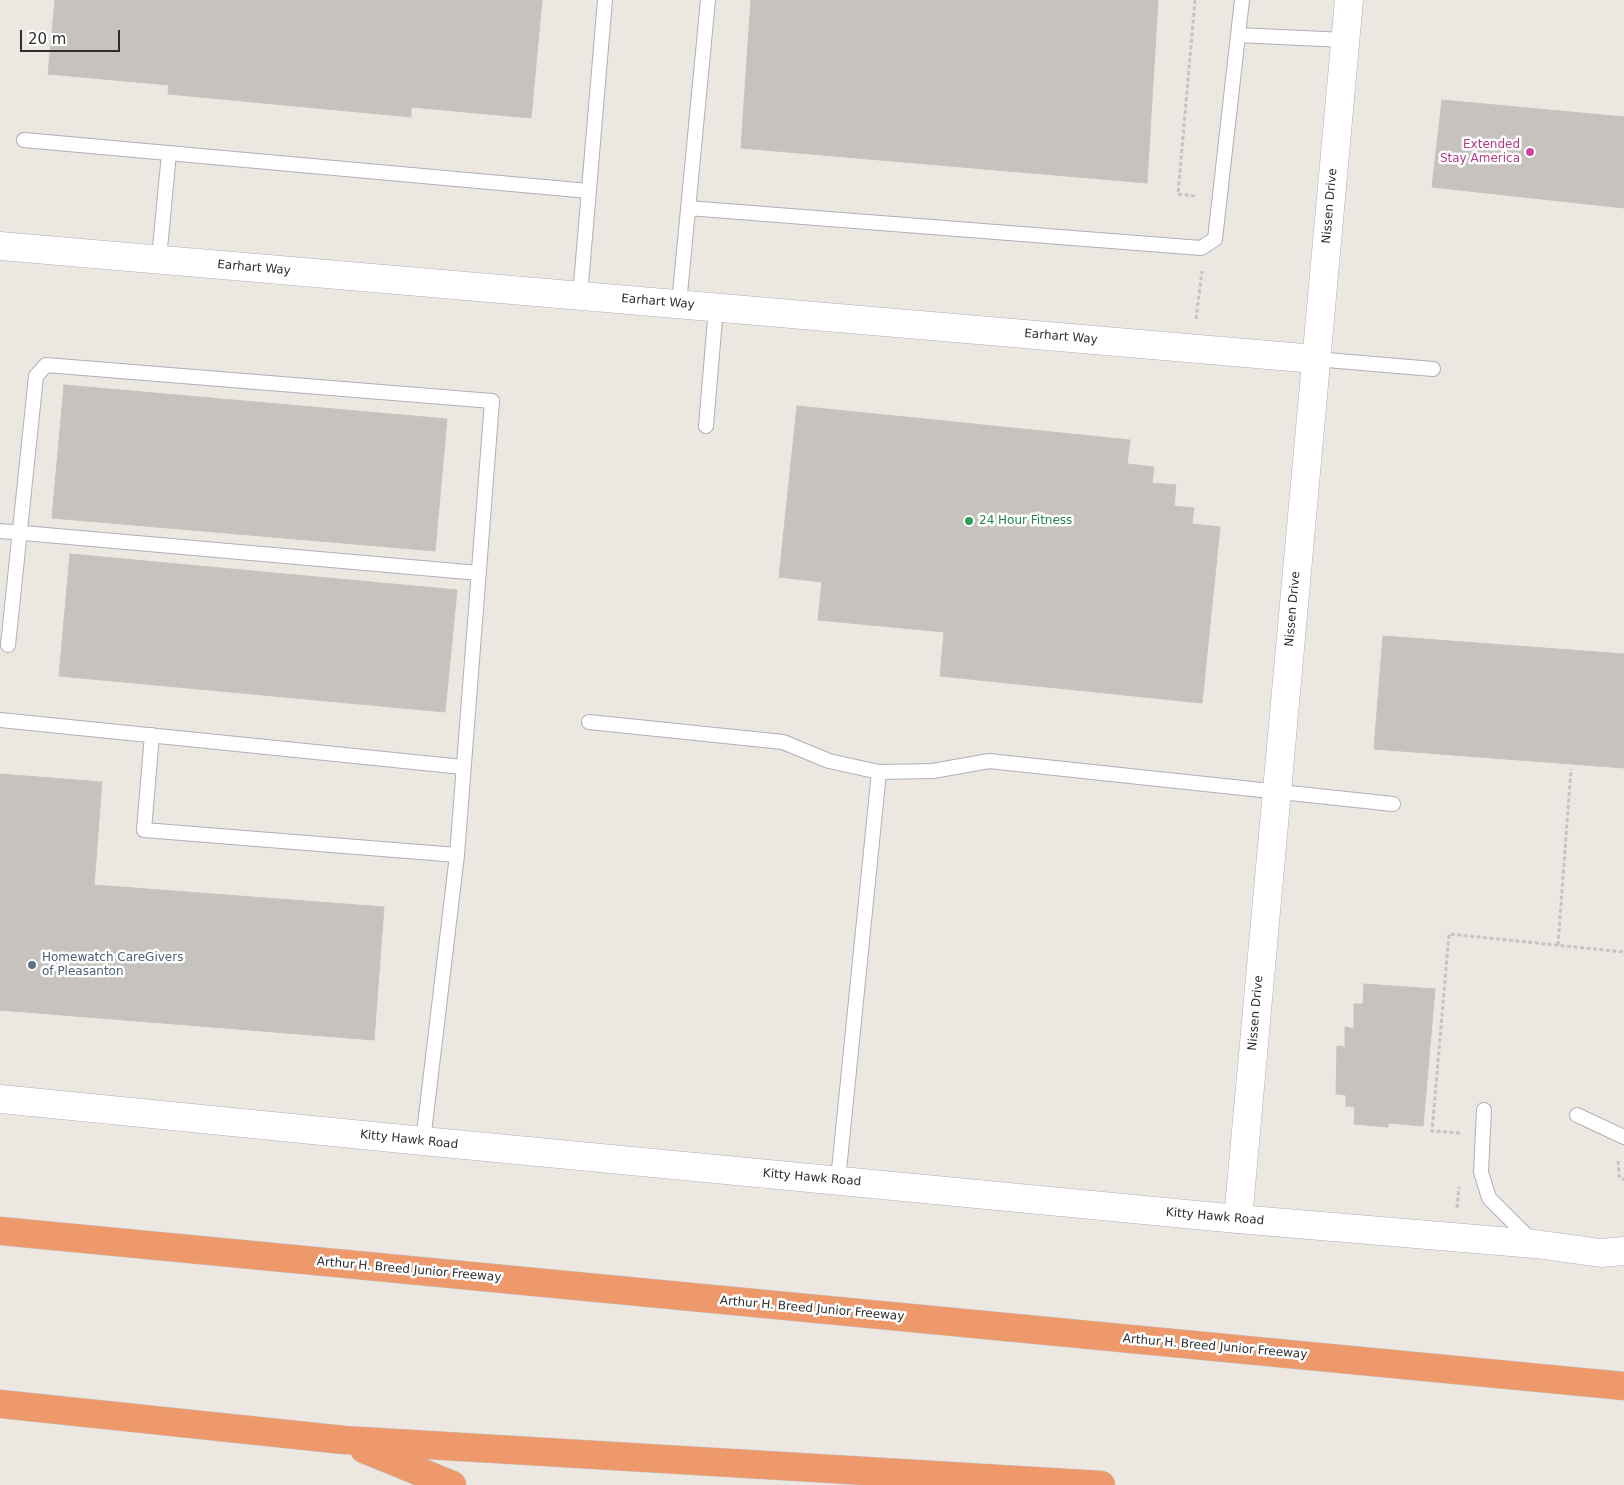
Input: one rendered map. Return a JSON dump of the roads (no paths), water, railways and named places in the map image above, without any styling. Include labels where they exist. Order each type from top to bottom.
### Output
[{"type":"highway","name":"Arthur H. Breed Junior Freeway","points":[[0,1231],[1624,1386]]},
{"type":"highway","points":[[0,1404],[344,1440],[1101,1485]]},
{"type":"highway","points":[[344,1440],[452,1485]]},
{"type":"street","name":"Nissen Drive","points":[[1238,1219],[1349,0]]},
{"type":"street","name":"Earhart Way","points":[[0,246],[1315,359]]},
{"type":"street","name":"Kitty Hawk Road","points":[[0,1099],[423,1142],[1238,1219],[1535,1244],[1601,1253],[1624,1251]]},
{"type":"lane","points":[[580,296],[605,0]]},
{"type":"lane","points":[[679,304],[708,0]]},
{"type":"lane","points":[[688,208],[1202,248],[1215,239],[1242,0]]},
{"type":"lane","points":[[1238,35],[1345,40]]},
{"type":"lane","points":[[24,140],[589,191]]},
{"type":"lane","points":[[159,259],[169,153]]},
{"type":"lane","points":[[706,426],[716,307]]},
{"type":"lane","points":[[1315,359],[1434,369]]},
{"type":"lane","points":[[8,645],[36,376],[46,365],[492,401],[456,855],[423,1142]]},
{"type":"lane","points":[[0,531],[479,573]]},
{"type":"lane","points":[[0,720],[463,767]]},
{"type":"lane","points":[[590,722],[784,742],[829,761],[879,772],[933,771],[989,762],[1393,804]]},
{"type":"lane","points":[[152,735],[144,830],[456,855]]},
{"type":"lane","points":[[838,1180],[879,772]]},
{"type":"lane","points":[[1484,1110],[1481,1172],[1489,1198],[1535,1244]]},
{"type":"lane","points":[[1577,1115],[1624,1137]]},
{"type":"place","name":"Extended Stay America","points":[[1530,152]]},
{"type":"place","name":"24 Hour Fitness","points":[[969,521]]},
{"type":"place","name":"Homewatch CareGivers of Pleasanton","points":[[32,965]]}]
